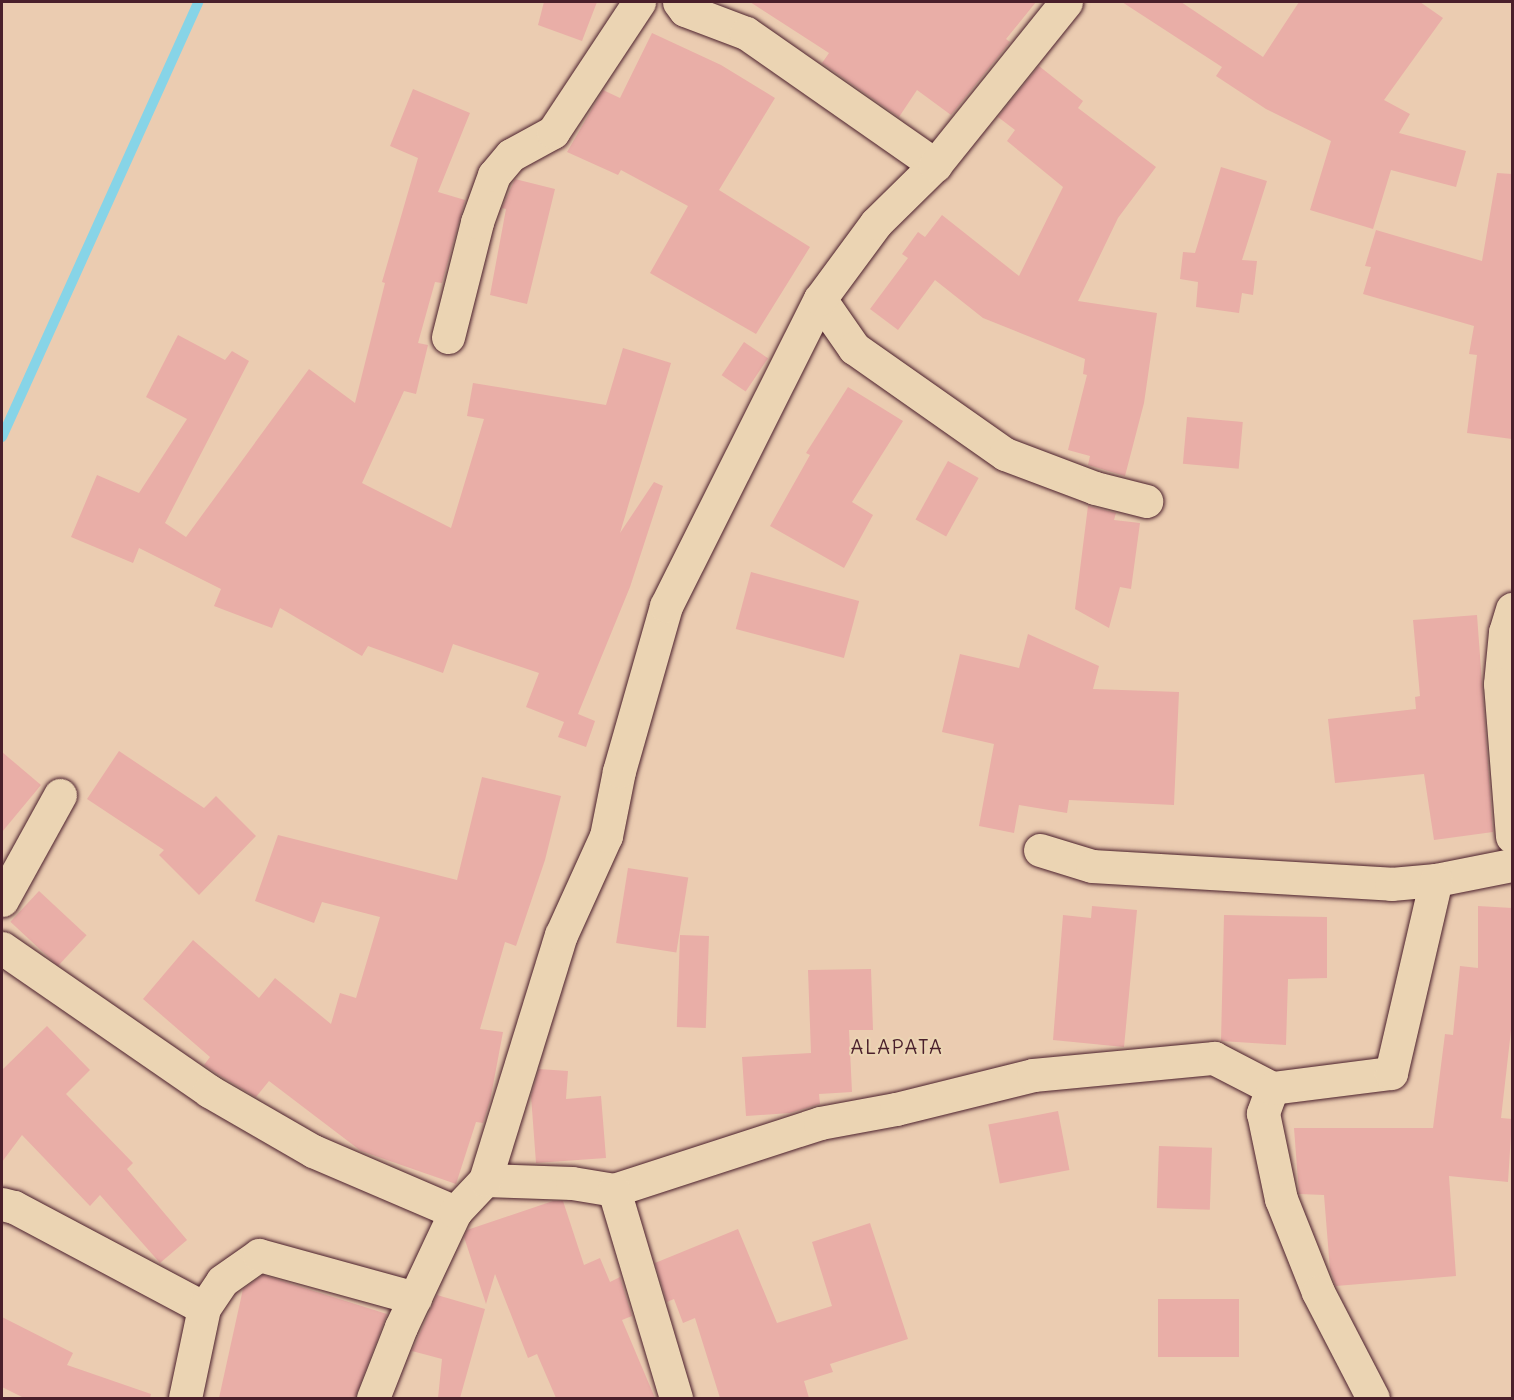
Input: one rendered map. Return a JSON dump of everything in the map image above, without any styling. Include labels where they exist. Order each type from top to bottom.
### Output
[{"type":"street","points":[[448,337],[477,222],[494,176],[511,155],[553,132],[639,2]]},
{"type":"street","points":[[679,2],[685,10],[746,33],[935,165]]},
{"type":"street","points":[[373,1398],[415,1298],[455,1212],[485,1180],[561,935],[606,836],[619,771],[666,606],[820,299],[876,223],[935,165],[1066,2]]},
{"type":"street","points":[[820,299],[854,348],[1005,454],[1095,488],[1146,501]]},
{"type":"street","points":[[1512,609],[1505,632],[1500,684],[1512,837]]},
{"type":"street","points":[[2,900],[60,795]]},
{"type":"street","points":[[1040,850],[1092,866],[1391,884],[1436,880],[1512,865]]},
{"type":"street","points":[[485,1180],[572,1183],[614,1190],[820,1123],[896,1109],[1032,1075],[1214,1058],[1272,1088],[1391,1073],[1436,880]]},
{"type":"street","points":[[2,948],[209,1091],[313,1151],[455,1212]]},
{"type":"street","points":[[1272,1088],[1263,1113],[1281,1199],[1318,1292],[1373,1398]]},
{"type":"street","points":[[614,1190],[676,1398]]},
{"type":"street","points":[[2,1204],[14,1207],[204,1308]]},
{"type":"street","points":[[185,1398],[204,1308],[222,1281],[259,1255],[415,1298]]},
{"type":"building","points":[[544,2],[597,2],[582,41],[538,25]]},
{"type":"building","points":[[750,2],[1036,2],[1006,39],[1010,42],[951,115],[917,90],[899,117],[822,63],[829,53]]},
{"type":"building","points":[[1122,2],[1181,2],[1263,57],[1299,2],[1420,2],[1443,18],[1384,100],[1410,114],[1399,133],[1466,151],[1456,187],[1391,170],[1373,229],[1310,210],[1331,141],[1266,109],[1216,76],[1222,67]]},
{"type":"building","points":[[652,33],[721,65],[775,98],[719,190],[810,247],[756,334],[650,273],[688,206],[621,170],[618,175],[567,152],[603,90],[620,98]]},
{"type":"building","points":[[1039,66],[1083,101],[1078,108],[1156,167],[1118,218],[1078,301],[1157,313],[1144,403],[1125,476],[1088,465],[1090,456],[1068,450],[1087,375],[1083,374],[1085,359],[983,318],[935,280],[898,330],[870,309],[908,258],[902,254],[918,232],[925,237],[942,215],[1019,276],[1063,187],[1007,141],[1015,130],[998,117]]},
{"type":"building","points":[[413,89],[470,113],[438,192],[465,200],[442,283],[435,282],[418,343],[428,345],[416,394],[404,391],[362,483],[451,528],[484,419],[467,416],[473,383],[606,405],[623,348],[671,363],[620,533],[654,482],[663,486],[630,587],[578,714],[595,721],[586,747],[558,737],[564,722],[526,707],[539,673],[453,644],[443,673],[368,646],[362,656],[280,608],[272,628],[214,606],[221,589],[139,548],[133,563],[71,537],[97,475],[139,493],[187,419],[146,397],[178,335],[225,360],[232,351],[249,361],[165,523],[186,537],[309,369],[355,403],[385,283],[382,282],[418,158],[390,146]]},
{"type":"building","points":[[1221,167],[1267,181],[1242,260],[1257,261],[1253,295],[1242,293],[1239,313],[1196,307],[1198,282],[1180,279],[1183,252],[1195,253]]},
{"type":"building","points":[[1497,173],[1512,174],[1512,439],[1467,433],[1477,355],[1469,354],[1474,326],[1363,294],[1371,267],[1365,266],[1376,230],[1482,261]]},
{"type":"building","points":[[515,179],[555,189],[527,304],[490,295],[506,209],[502,208]]},
{"type":"building","points":[[744,342],[768,358],[746,391],[722,375]]},
{"type":"building","points":[[848,387],[903,421],[852,502],[873,515],[844,568],[770,526],[810,455],[806,453]]},
{"type":"building","points":[[1187,417],[1243,422],[1239,469],[1183,464]]},
{"type":"building","points":[[948,461],[979,478],[946,537],[916,520]]},
{"type":"building","points":[[1088,506],[1116,513],[1114,520],[1140,523],[1131,589],[1120,587],[1109,628],[1075,609]]},
{"type":"building","points":[[751,572],[859,601],[844,658],[736,629]]},
{"type":"building","points":[[1477,615],[1493,832],[1434,840],[1424,774],[1335,783],[1328,719],[1416,709],[1415,697],[1420,696],[1413,620]]},
{"type":"building","points":[[1028,634],[1099,666],[1093,689],[1179,692],[1174,805],[1069,800],[1067,813],[1019,805],[1014,833],[979,826],[994,744],[942,732],[960,654],[1019,668]]},
{"type":"building","points":[[119,751],[204,808],[216,796],[256,836],[199,895],[159,855],[164,850],[87,799]]},
{"type":"building","points":[[2,752],[41,785],[2,832]]},
{"type":"building","points":[[482,777],[561,796],[545,860],[516,946],[505,942],[480,1029],[503,1032],[490,1101],[483,1123],[476,1122],[456,1184],[361,1151],[269,1081],[256,1097],[204,1065],[210,1057],[143,999],[193,940],[259,998],[275,978],[331,1024],[340,993],[356,998],[380,917],[322,902],[314,923],[255,901],[278,835],[457,880]]},
{"type":"building","points":[[628,868],[688,878],[676,953],[616,943]]},
{"type":"building","points":[[39,891],[87,935],[58,966],[10,922]]},
{"type":"building","points":[[1092,906],[1137,910],[1124,1047],[1053,1040],[1063,915],[1091,918]]},
{"type":"building","points":[[1478,906],[1512,908],[1512,1022],[1501,1118],[1512,1119],[1508,1182],[1449,1176],[1456,1276],[1336,1286],[1330,1270],[1324,1195],[1299,1194],[1294,1128],[1433,1128],[1445,1034],[1453,1035],[1460,966],[1478,968]]},
{"type":"building","points":[[1224,915],[1327,917],[1327,978],[1288,979],[1286,1045],[1221,1041]]},
{"type":"building","points":[[680,935],[709,936],[706,1028],[677,1027]]},
{"type":"building","points":[[871,969],[873,1030],[849,1030],[852,1092],[819,1094],[820,1104],[790,1113],[746,1116],[742,1057],[811,1053],[808,970]]},
{"type":"building","points":[[47,1026],[90,1070],[66,1094],[133,1163],[127,1169],[187,1240],[160,1263],[100,1195],[90,1206],[22,1135],[2,1162],[2,1070]]},
{"type":"building","points":[[539,1069],[568,1071],[566,1099],[601,1096],[606,1158],[536,1163],[531,1096]]},
{"type":"building","points":[[1058,1111],[1069,1170],[1000,1183],[988,1125]]},
{"type":"building","points":[[1159,1146],[1212,1148],[1210,1210],[1157,1208]]},
{"type":"building","points":[[553,1201],[563,1201],[584,1265],[600,1258],[610,1282],[620,1277],[632,1316],[622,1320],[655,1398],[556,1398],[537,1354],[528,1358],[495,1274],[486,1304],[464,1237],[467,1230]]},
{"type":"building","points":[[870,1223],[908,1339],[830,1364],[833,1372],[804,1381],[809,1398],[720,1398],[695,1318],[683,1323],[674,1299],[667,1302],[655,1263],[738,1229],[777,1323],[832,1306],[812,1242]]},
{"type":"building","points":[[263,1275],[387,1314],[355,1398],[219,1398],[243,1289]]},
{"type":"building","points":[[437,1295],[485,1309],[460,1398],[438,1398],[442,1359],[412,1351]]},
{"type":"building","points":[[1158,1299],[1239,1299],[1239,1357],[1158,1357]]},
{"type":"building","points":[[2,1317],[73,1353],[67,1365],[151,1394],[150,1398],[24,1398],[2,1387]]},
{"type":"waterway","points":[[2,437],[198,2]]},
{"type":"district","name":"ALAPATA","points":[[897,1046]]}]
